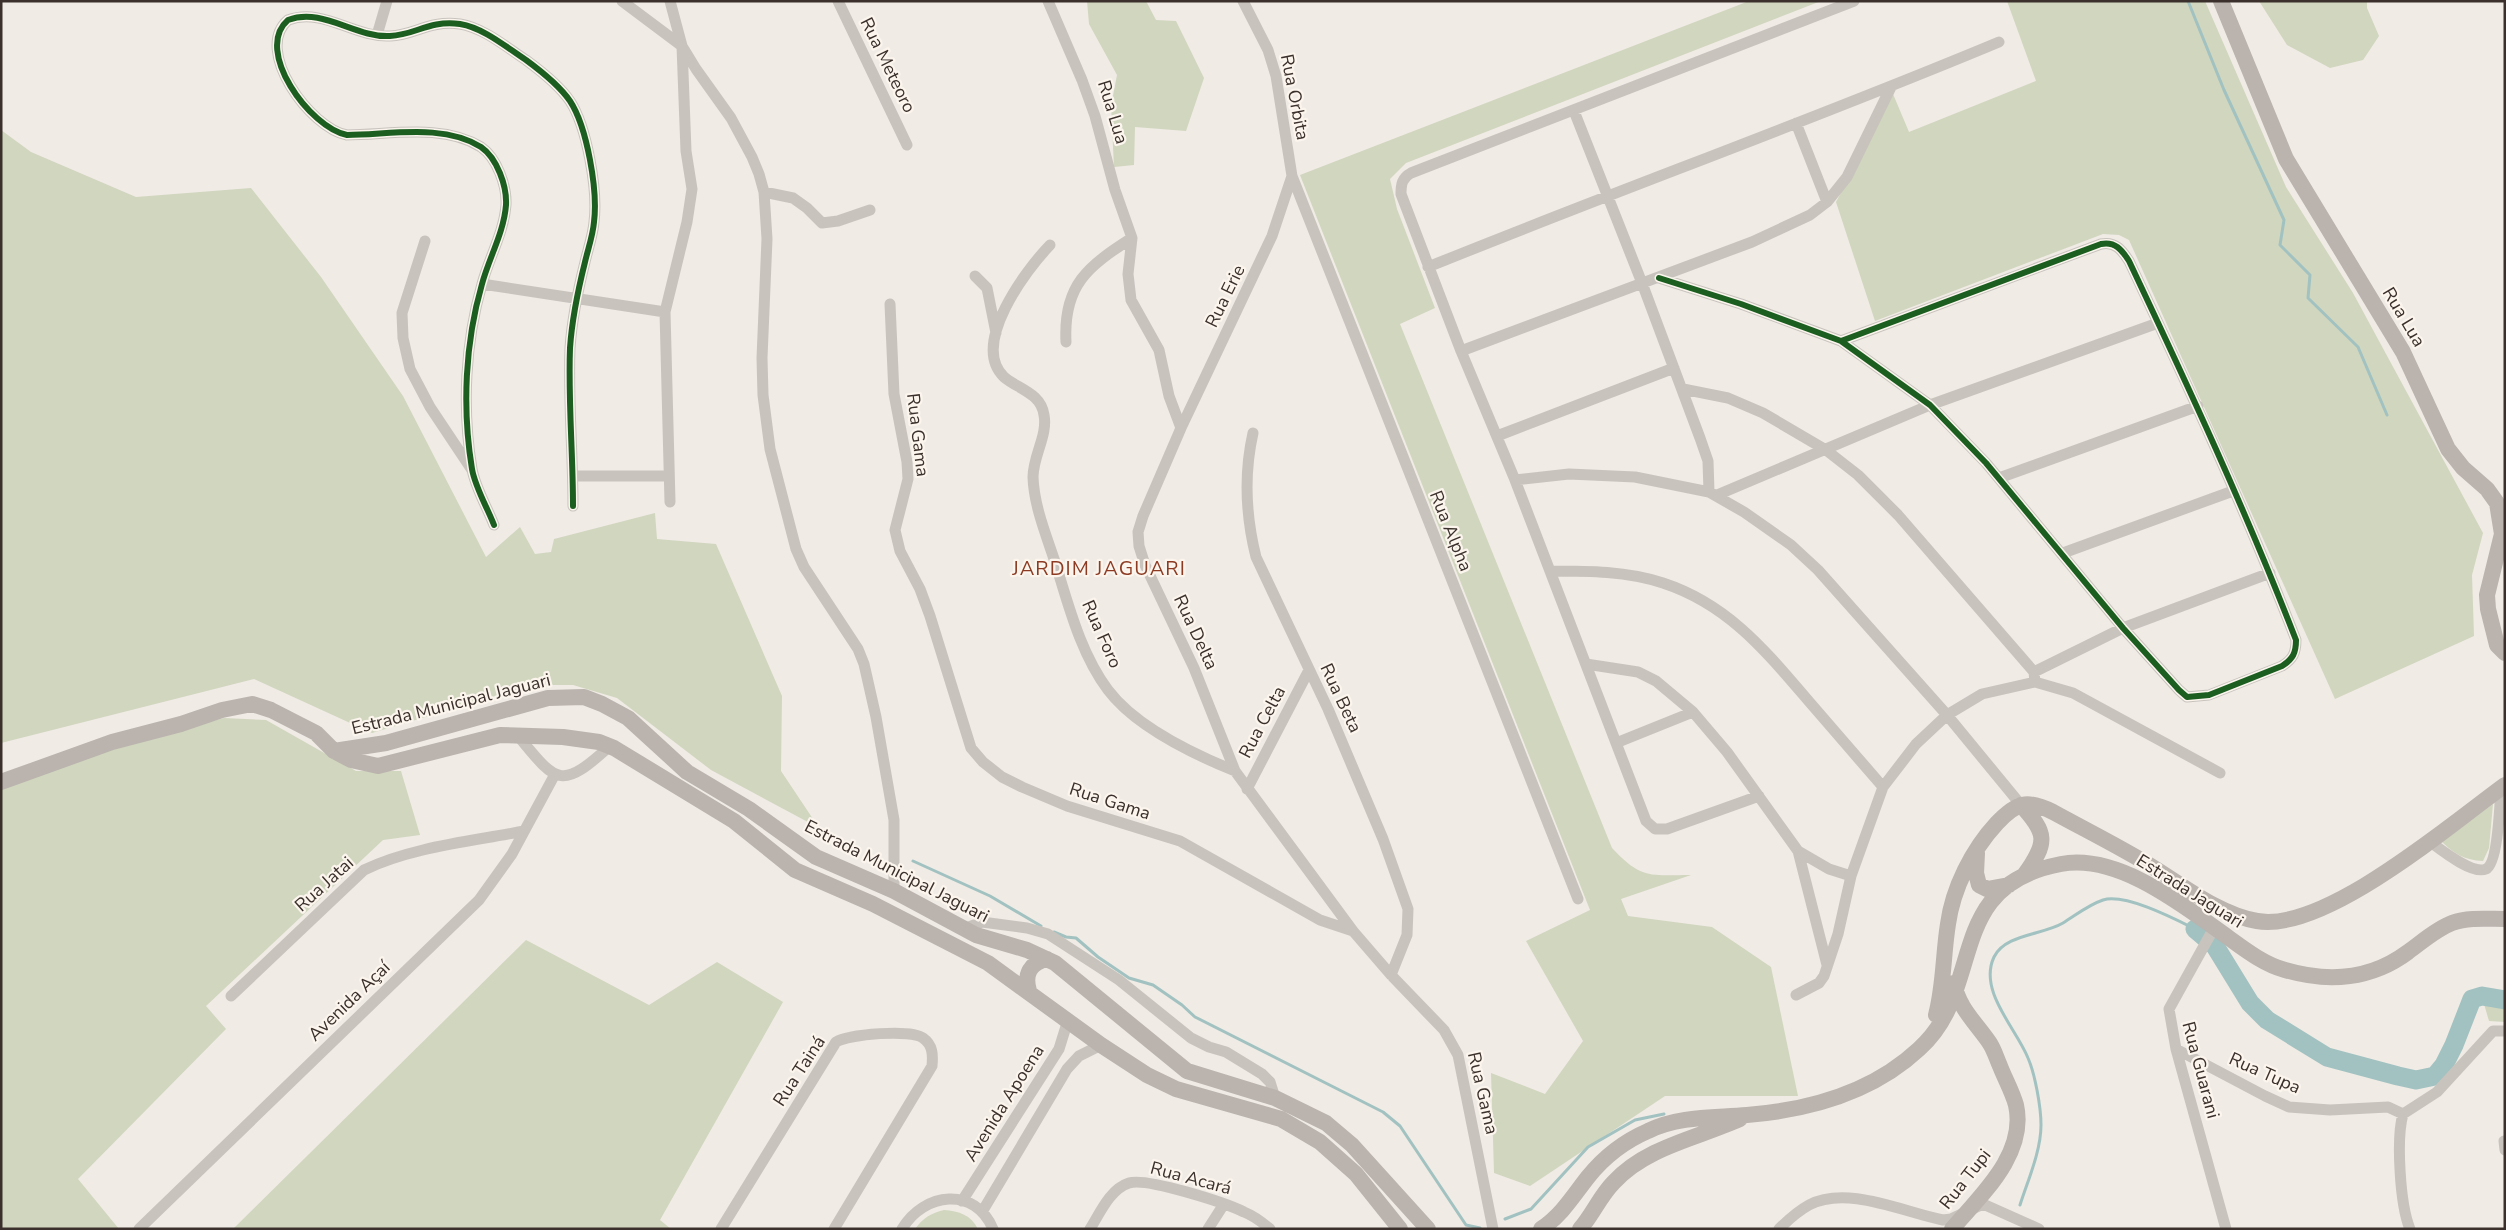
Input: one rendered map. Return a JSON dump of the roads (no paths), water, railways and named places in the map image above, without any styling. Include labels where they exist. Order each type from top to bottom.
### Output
[{"type":"main road","name":"Rua Lua","points":[[2221,1],[2286,159],[2403,352],[2448,449],[2463,468],[2487,489],[2497,503],[2502,534],[2487,595],[2488,609],[2497,645],[2505,653]]},
{"type":"main road","name":"Estrada Municipal Jaguari","points":[[334,751],[386,744],[548,698],[584,697],[621,712],[687,772],[749,809],[816,856],[894,891],[964,929],[1047,959],[1089,990],[1162,1052],[1192,1073],[1275,1098],[1326,1123],[1352,1144],[1428,1229]]},
{"type":"main road","points":[[500,735],[496,726],[504,717],[537,708],[548,698]]},
{"type":"main road","name":"Estrada Municipal Jaguari","points":[[1,782],[112,742],[181,724],[222,710],[252,704],[271,710],[316,733],[334,751],[351,760],[378,766],[500,735],[519,738],[563,737],[610,746],[734,821],[790,866],[807,876],[865,900],[988,963],[1101,1045],[1147,1075],[1176,1090],[1281,1119],[1320,1142],[1356,1174],[1400,1229]]},
{"type":"main road","points":[[1934,1031],[1942,988],[1948,924],[1964,873],[1978,848],[2004,816],[2027,802],[2038,804],[2234,914],[2257,922],[2274,923],[2315,912],[2354,893],[2429,841],[2503,786]]},
{"type":"main road","points":[[2021,805],[2039,826],[2043,838],[2037,857],[2025,874]]},
{"type":"main road","points":[[1978,848],[1976,873],[1979,885],[1987,889],[2009,885]]},
{"type":"main road","points":[[807,876],[816,856]]},
{"type":"main road","name":"Estrada Jaguari","points":[[1934,1031],[1955,990],[1965,964],[1970,940],[1981,914],[2009,885],[2025,874],[2060,864],[2092,863],[2113,868],[2160,892],[2212,931],[2270,965],[2316,977],[2345,977],[2369,974],[2393,964],[2443,927],[2452,923],[2477,919],[2505,919]]},
{"type":"main road","points":[[2160,892],[2169,877]]},
{"type":"main road","points":[[1948,924],[1955,990]]},
{"type":"main road","points":[[1029,991],[1026,978],[1031,967],[1037,962],[1047,959]]},
{"type":"main road","points":[[1965,964],[1967,993],[1973,1014],[1983,1033]]},
{"type":"main road","name":"Rua Tupi","points":[[1952,1229],[1998,1175],[2010,1152],[2017,1132],[2016,1106],[1994,1049],[1983,1033],[1970,1020],[1955,990]]},
{"type":"main road","points":[[1541,1229],[1564,1210],[1588,1177],[1612,1152],[1649,1130],[1698,1117],[1747,1115],[1800,1108],[1850,1092],[1889,1073],[1921,1048],[1934,1031],[1956,1016],[1962,1015],[1970,1020]]},
{"type":"main road","points":[[1147,1075],[1161,1066],[1162,1052]]},
{"type":"main road","points":[[1580,1229],[1598,1200],[1631,1166],[1658,1151],[1710,1133],[1747,1115]]},
{"type":"street","points":[[378,35],[387,1]]},
{"type":"street","points":[[622,1],[682,46],[731,118],[752,157],[764,192],[767,239],[762,358],[763,395],[770,449],[796,549],[804,567],[849,635],[864,664],[876,717],[894,820],[894,891]]},
{"type":"street","points":[[670,1],[682,46],[686,151],[692,189],[687,222],[666,312],[670,502]]},
{"type":"street","name":"Rua Meteoro","points":[[838,1],[907,145]]},
{"type":"street","name":"Rua Lua","points":[[1048,1],[1082,80],[1095,116],[1115,190],[1132,238]]},
{"type":"street","name":"Rua Orbita","points":[[1243,1],[1268,50],[1276,76],[1292,176]]},
{"type":"street","points":[[1759,796],[1667,829],[1655,829],[1646,821],[1515,480],[1428,267],[1401,194],[1402,181],[1405,176],[1854,1]]},
{"type":"street","points":[[472,470],[468,431],[468,356],[470,332],[482,284],[503,223],[506,204],[499,172],[482,148],[466,140],[445,134],[347,135],[334,133],[305,108],[288,80],[276,48],[277,34],[282,25],[294,18],[308,17],[330,21],[378,35],[402,35],[425,26],[444,23],[462,25],[481,32],[530,63],[558,87],[571,102],[590,159],[596,194],[594,223],[576,298],[570,347],[573,506]]},
{"type":"street","points":[[1428,267],[1607,195],[1891,87],[1999,42]]},
{"type":"street","points":[[1461,351],[1752,242],[1810,215],[1827,202],[1847,178],[1891,87]]},
{"type":"street","points":[[1574,111],[1683,390],[1708,461],[1713,494]]},
{"type":"street","points":[[1796,123],[1827,202]]},
{"type":"street","name":"Rua Erie","points":[[1181,428],[1268,244],[1282,210],[1292,176]]},
{"type":"street","name":"Rua Alpha","points":[[1292,176],[1578,899]]},
{"type":"street","points":[[764,192],[793,198],[807,208],[822,224],[838,221],[870,210]]},
{"type":"street","points":[[1066,342],[1065,322],[1068,307],[1086,270],[1132,238]]},
{"type":"street","points":[[1132,238],[1128,290],[1135,311],[1159,350],[1169,396],[1181,428]]},
{"type":"street","points":[[425,241],[402,313],[403,338],[410,369],[430,407],[472,470],[494,525]]},
{"type":"street","points":[[1659,278],[1758,310],[1841,341],[1930,405],[1967,441],[2063,553],[2123,628],[2187,697],[2209,695],[2282,666],[2294,655],[2296,640],[2270,574],[2198,406],[2129,261],[2118,247],[2106,243],[1841,341]]},
{"type":"street","name":"Rua Foro","points":[[1050,245],[1032,264],[1003,313],[996,334],[994,358],[998,370],[1010,381],[1033,395],[1043,410],[1044,422],[1035,459],[1033,478],[1036,495],[1066,597],[1084,648],[1096,670],[1120,703],[1150,726],[1188,750],[1235,772]]},
{"type":"street","points":[[975,276],[987,288],[996,334]]},
{"type":"street","points":[[482,284],[666,312]]},
{"type":"street","name":"Rua Gama","points":[[890,304],[894,394],[907,462],[908,479],[895,530],[900,551],[920,589],[930,616],[971,748],[983,762],[1002,777],[1022,787],[1067,806],[1180,841],[1320,920],[1353,931],[1391,976],[1444,1030],[1458,1055],[1493,1229]]},
{"type":"street","points":[[1713,494],[1826,450],[1930,405],[2158,323]]},
{"type":"street","points":[[1497,436],[1674,368]]},
{"type":"street","points":[[1683,390],[1728,398],[1763,413],[1826,450],[1858,475],[1887,504],[2035,677],[2074,692],[2220,773]]},
{"type":"street","points":[[1999,478],[2198,406]]},
{"type":"street","name":"Rua Delta","points":[[1181,428],[1142,516],[1138,532],[1139,546],[1145,565],[1194,668],[1235,772],[1353,931]]},
{"type":"street","name":"Rua Beta","points":[[1254,433],[1248,455],[1250,533],[1256,557],[1328,709],[1384,839],[1408,909],[1407,935],[1391,976]]},
{"type":"street","points":[[1515,480],[1570,474],[1634,477],[1713,494],[1769,528],[1818,570],[1947,715],[2021,805]]},
{"type":"street","points":[[573,476],[669,476]]},
{"type":"street","points":[[2063,553],[2233,491]]},
{"type":"street","points":[[1550,571],[1612,572],[1661,582],[1694,596],[1728,616],[1769,656],[1883,787]]},
{"type":"street","points":[[1796,995],[1822,981],[1838,934],[1851,876],[1883,787],[1916,744],[1947,715],[1982,694],[2035,677],[2060,657],[2123,628],[2270,574]]},
{"type":"street","points":[[1586,664],[1638,672],[1656,680],[1693,712],[1727,752],[1798,851],[1828,965]]},
{"type":"street","name":"Rua Celta","points":[[1246,789],[1309,670]]},
{"type":"street","points":[[1616,743],[1693,712]]},
{"type":"street","points":[[519,738],[554,776],[563,778],[577,773],[610,746]]},
{"type":"street","name":"Avenida Açaí","points":[[139,1229],[479,900],[512,854],[554,776]]},
{"type":"street","points":[[2429,841],[2469,867],[2481,871],[2488,869],[2494,853],[2503,786]]},
{"type":"street","name":"Rua Jatai","points":[[231,996],[353,878],[364,870],[376,864],[423,852],[524,831]]},
{"type":"street","points":[[1798,851],[1828,870],[1851,876]]},
{"type":"street","points":[[964,929],[982,922],[1027,928],[1048,934],[1120,980],[1191,1038],[1209,1047],[1226,1052],[1262,1074],[1270,1082],[1275,1098]]},
{"type":"street","name":"Rua Guarani","points":[[2212,931],[2169,1009],[2176,1049],[2226,1229]]},
{"type":"street","name":"Avenida Apoena","points":[[962,1201],[1059,1049],[1068,1020]]},
{"type":"street","points":[[2410,1229],[2404,1209],[2400,1176],[2403,1114],[2437,1092],[2494,1031],[2505,1031]]},
{"type":"street","name":"Rua Tainá","points":[[721,1229],[836,1042],[848,1037],[859,1036],[913,1034],[922,1037],[929,1044],[933,1054],[932,1066],[834,1229]]},
{"type":"street","name":"Avenida Apoena","points":[[982,1212],[1067,1069],[1079,1056],[1101,1045]]},
{"type":"street","name":"Rua Tupa","points":[[2176,1049],[2264,1096],[2289,1107],[2330,1110],[2388,1107],[2403,1114]]},
{"type":"street","name":"Rua Acará","points":[[1090,1229],[1110,1198],[1120,1187],[1130,1182],[1144,1182],[1224,1204],[1245,1212],[1270,1229]]},
{"type":"street","points":[[1778,1229],[1809,1205],[1829,1198],[1846,1197],[1943,1220],[1951,1220],[1983,1204],[2039,1229]]},
{"type":"street","points":[[902,1229],[909,1217],[920,1207],[933,1201],[948,1198],[962,1201],[982,1212],[994,1229]]},
{"type":"street","points":[[1208,1229],[1224,1204]]},
{"type":"waterway","points":[[2188,1],[2224,90],[2284,220],[2280,245],[2310,275],[2308,298],[2358,347],[2387,415]]},
{"type":"waterway","points":[[913,861],[990,896],[1041,926]]},
{"type":"waterway","points":[[2020,1205],[2039,1145],[2040,1109],[2031,1065],[2000,1009],[1991,983],[1990,970],[1999,949],[2015,939],[2055,927],[2098,902],[2112,899],[2137,903],[2195,929]]},
{"type":"waterway","points":[[2195,929],[2215,946],[2250,1003],[2267,1020],[2327,1057],[2398,1076],[2416,1080],[2435,1076],[2444,1065],[2454,1045],[2472,999],[2482,996],[2505,1000]]},
{"type":"waterway","points":[[1054,932],[1066,937],[1076,938],[1098,957],[1129,978],[1153,985],[1182,1005],[1195,1017],[1383,1112],[1400,1126],[1466,1225],[1480,1228]]},
{"type":"waterway","points":[[1505,1219],[1531,1209],[1588,1147],[1635,1120],[1664,1114]]},
{"type":"district","name":"JARDIM JAGUARI","points":[[1099,568]]}]
